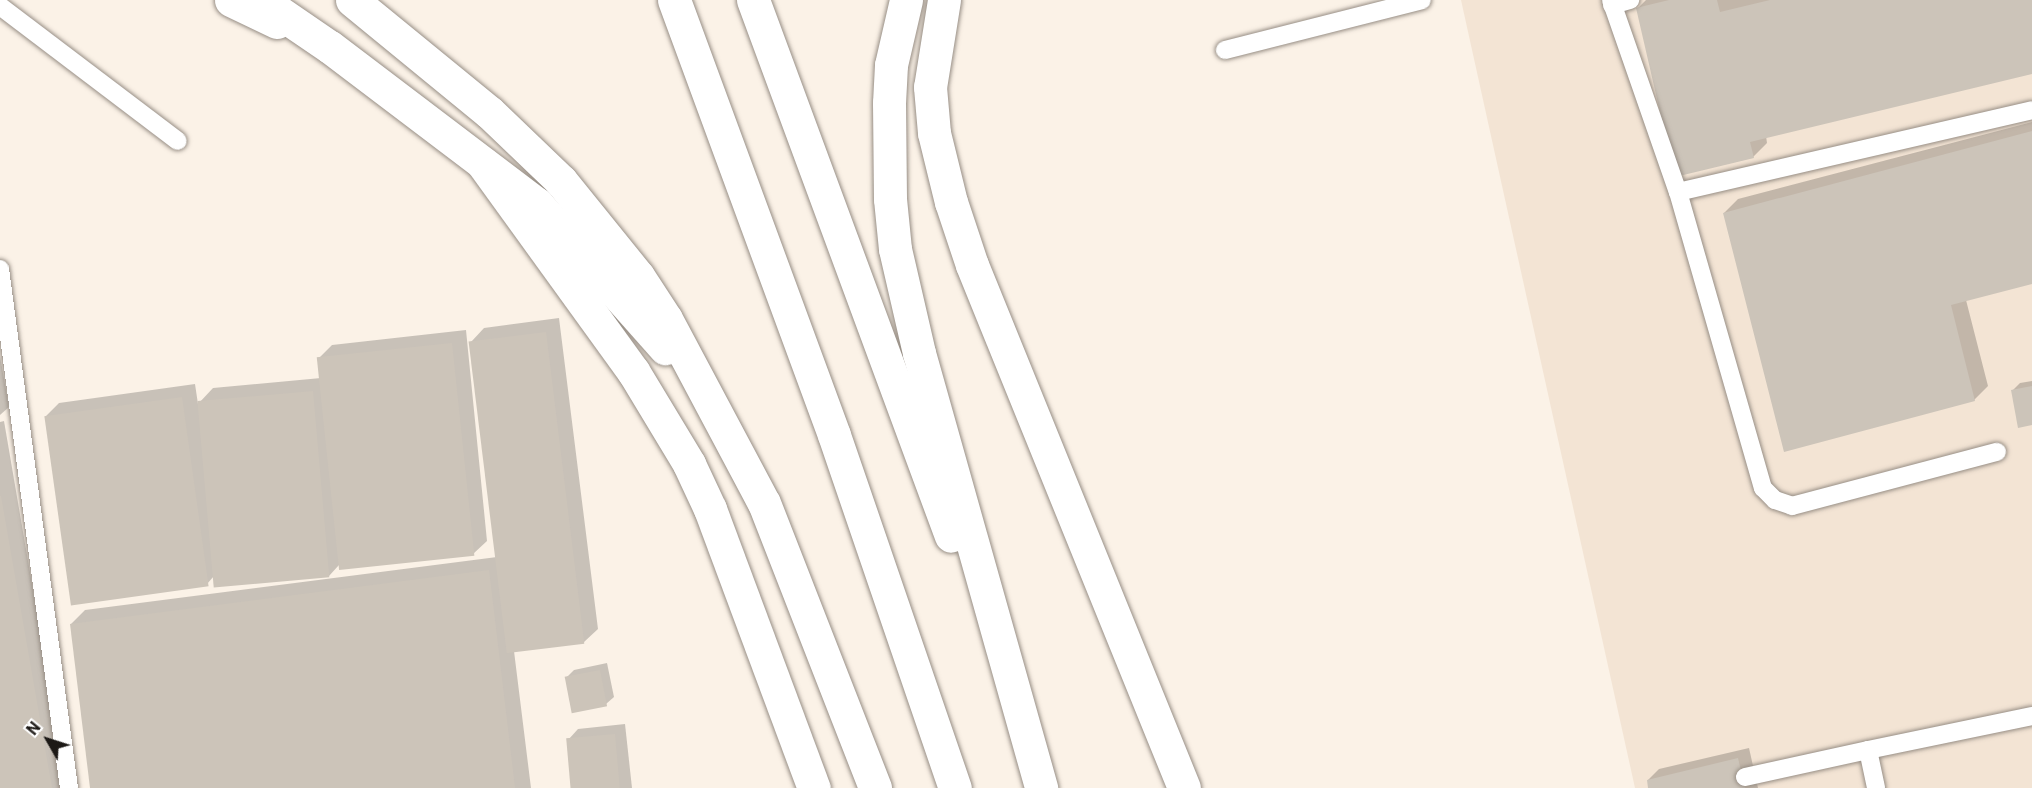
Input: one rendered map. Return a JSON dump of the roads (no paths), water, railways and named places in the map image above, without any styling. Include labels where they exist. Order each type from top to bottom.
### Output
[{"type":"highway","points":[[231,0],[330,47]]},
{"type":"highway","points":[[261,0],[330,47],[537,204],[706,394]]},
{"type":"highway","points":[[352,0],[489,112],[561,181],[638,276],[732,438],[794,573],[875,788]]},
{"type":"highway","points":[[674,0],[834,435],[955,788]]},
{"type":"highway","points":[[753,0],[1024,733]]},
{"type":"highway","points":[[906,0],[891,64],[889,103],[890,199],[895,249],[919,353],[1024,733],[1040,783]]},
{"type":"highway","points":[[944,0],[930,87],[934,133],[951,202],[972,265],[1184,788]]},
{"type":"highway","points":[[483,164],[621,353],[689,464],[710,508],[814,788]]},
{"type":"lane","points":[[1226,50],[1422,0]]},
{"type":"lane","points":[[1630,0],[1611,2],[1678,192],[1763,488],[1775,500],[1792,506],[1997,452]]},
{"type":"lane","points":[[0,6],[178,141]]},
{"type":"lane","points":[[1678,192],[2032,110]]},
{"type":"lane","points":[[0,269],[69,788]]},
{"type":"lane","points":[[1745,777],[2032,716]]},
{"type":"lane","points":[[1868,750],[1876,788]]}]
